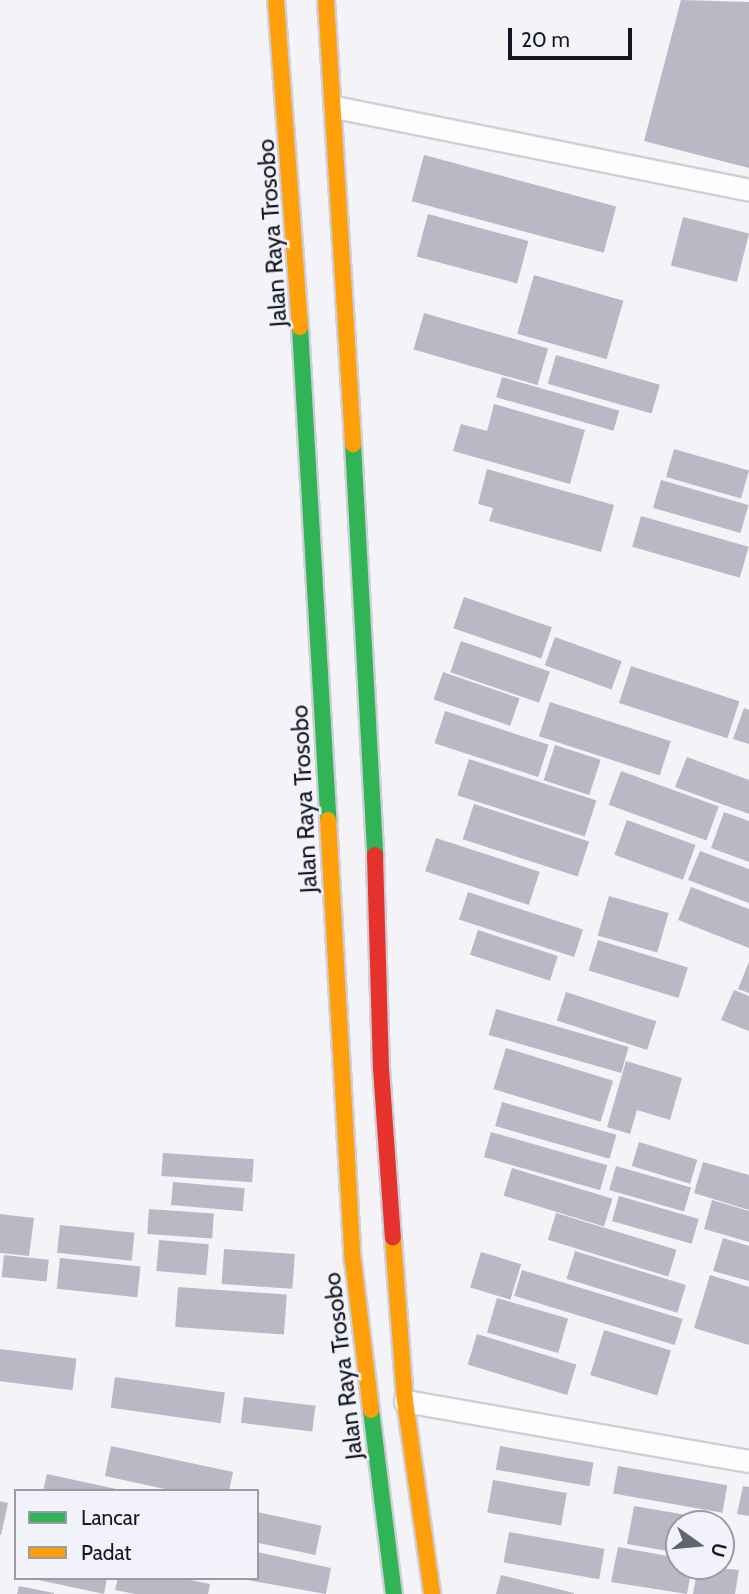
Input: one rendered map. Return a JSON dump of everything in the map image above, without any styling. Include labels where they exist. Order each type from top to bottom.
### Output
[{"type":"highway","name":"Jalan Raya Trosobo","points":[[276,0],[292,178],[353,1261],[394,1594]]},
{"type":"highway","points":[[326,0],[335,107],[373,772],[381,1068],[405,1401],[432,1594]]},
{"type":"lane","points":[[335,107],[749,190]]},
{"type":"lane","points":[[405,1401],[749,1461]]},
{"type":"building","points":[[681,0],[749,2],[749,168],[644,141]]},
{"type":"building","points":[[424,155],[616,207],[604,253],[412,201]]},
{"type":"building","points":[[428,214],[528,241],[517,283],[417,257]]},
{"type":"building","points":[[683,217],[749,233],[737,282],[671,266]]},
{"type":"building","points":[[534,275],[623,301],[607,359],[517,334]]},
{"type":"building","points":[[424,313],[548,349],[538,385],[414,350]]},
{"type":"building","points":[[556,355],[660,385],[652,414],[548,384]]},
{"type":"building","points":[[502,377],[619,411],[613,431],[496,397]]},
{"type":"building","points":[[494,404],[585,430],[570,484],[453,451],[461,424],[487,431]]},
{"type":"building","points":[[674,449],[749,470],[741,498],[666,477]]},
{"type":"building","points":[[487,469],[614,505],[601,552],[489,521],[493,508],[478,504]]},
{"type":"building","points":[[661,480],[748,505],[740,533],[653,508]]},
{"type":"building","points":[[641,516],[749,547],[740,578],[632,547]]},
{"type":"building","points":[[464,597],[552,627],[541,658],[453,628]]},
{"type":"building","points":[[555,637],[622,661],[611,689],[545,665]]},
{"type":"building","points":[[461,641],[550,672],[539,703],[450,672]]},
{"type":"building","points":[[631,666],[739,701],[727,738],[619,703]]},
{"type":"building","points":[[443,672],[520,698],[510,726],[434,699]]},
{"type":"building","points":[[550,702],[671,741],[660,775],[539,736]]},
{"type":"building","points":[[744,708],[749,710],[749,744],[733,739]]},
{"type":"building","points":[[445,711],[549,745],[538,777],[434,743]]},
{"type":"building","points":[[555,745],[601,760],[589,795],[544,780]]},
{"type":"building","points":[[687,757],[749,780],[749,814],[675,787]]},
{"type":"building","points":[[469,759],[596,800],[585,837],[457,795]]},
{"type":"building","points":[[621,771],[719,807],[706,840],[609,805]]},
{"type":"building","points":[[474,804],[589,841],[578,877],[463,839]]},
{"type":"building","points":[[724,812],[749,821],[749,862],[711,848]]},
{"type":"building","points":[[627,820],[696,845],[683,880],[614,855]]},
{"type":"building","points":[[436,838],[540,872],[529,905],[425,871]]},
{"type":"building","points":[[700,851],[749,869],[749,903],[688,880]]},
{"type":"building","points":[[691,887],[749,909],[749,948],[678,920]]},
{"type":"building","points":[[468,892],[583,929],[574,957],[459,920]]},
{"type":"building","points":[[609,896],[669,913],[657,953],[598,935]]},
{"type":"building","points":[[478,930],[558,956],[550,981],[470,955]]},
{"type":"building","points":[[598,940],[688,967],[679,998],[589,971]]},
{"type":"building","points":[[749,962],[749,993],[738,989]]},
{"type":"building","points":[[734,990],[749,996],[749,1031],[721,1020]]},
{"type":"building","points":[[566,992],[656,1021],[647,1050],[557,1021]]},
{"type":"building","points":[[496,1009],[629,1047],[621,1073],[489,1035]]},
{"type":"building","points":[[506,1048],[613,1081],[601,1122],[493,1089]]},
{"type":"building","points":[[626,1061],[682,1078],[670,1120],[637,1110],[630,1134],[607,1127]]},
{"type":"building","points":[[502,1102],[616,1135],[609,1159],[495,1126]]},
{"type":"building","points":[[491,1132],[607,1165],[600,1190],[484,1157]]},
{"type":"building","points":[[639,1142],[697,1160],[690,1184],[632,1166]]},
{"type":"building","points":[[163,1153],[254,1159],[252,1182],[161,1176]]},
{"type":"building","points":[[703,1162],[749,1175],[749,1210],[694,1193]]},
{"type":"building","points":[[616,1166],[691,1187],[684,1212],[609,1190]]},
{"type":"building","points":[[512,1168],[612,1199],[604,1226],[504,1196]]},
{"type":"building","points":[[173,1182],[245,1188],[243,1211],[171,1205]]},
{"type":"building","points":[[619,1196],[699,1219],[692,1244],[612,1221]]},
{"type":"building","points":[[712,1200],[749,1211],[749,1242],[704,1229]]},
{"type":"building","points":[[149,1209],[214,1214],[212,1238],[147,1234]]},
{"type":"building","points":[[556,1213],[676,1250],[668,1277],[548,1240]]},
{"type":"building","points":[[0,1214],[34,1218],[29,1256],[0,1253]]},
{"type":"building","points":[[60,1225],[135,1233],[132,1261],[57,1253]]},
{"type":"building","points":[[723,1238],[749,1246],[749,1281],[713,1271]]},
{"type":"building","points":[[159,1240],[209,1244],[206,1275],[156,1271]]},
{"type":"building","points":[[224,1249],[295,1254],[292,1289],[222,1284]]},
{"type":"building","points":[[575,1251],[686,1285],[677,1313],[567,1279]]},
{"type":"building","points":[[481,1252],[521,1264],[510,1300],[470,1287]]},
{"type":"building","points":[[4,1255],[49,1260],[46,1282],[2,1277]]},
{"type":"building","points":[[60,1258],[141,1266],[137,1297],[57,1289]]},
{"type":"building","points":[[522,1270],[683,1319],[675,1345],[514,1296]]},
{"type":"building","points":[[710,1275],[749,1287],[749,1345],[694,1328]]},
{"type":"building","points":[[178,1287],[287,1295],[284,1335],[175,1327]]},
{"type":"building","points":[[497,1298],[568,1318],[558,1353],[487,1333]]},
{"type":"building","points":[[604,1330],[671,1350],[657,1395],[590,1375]]},
{"type":"building","points":[[477,1334],[576,1364],[567,1395],[468,1365]]},
{"type":"building","points":[[0,1349],[76,1358],[73,1390],[0,1381]]},
{"type":"building","points":[[115,1377],[225,1392],[221,1423],[111,1408]]},
{"type":"building","points":[[244,1397],[315,1406],[312,1432],[241,1423]]},
{"type":"building","points":[[111,1446],[233,1472],[229,1489],[165,1489],[105,1476]]},
{"type":"building","points":[[500,1446],[594,1462],[589,1486],[496,1470]]},
{"type":"building","points":[[618,1466],[727,1485],[723,1510],[706,1510],[613,1494]]},
{"type":"building","points":[[47,1474],[116,1489],[43,1489]]},
{"type":"building","points":[[493,1480],[567,1493],[561,1526],[487,1512]]},
{"type":"building","points":[[743,1486],[749,1487],[749,1516],[737,1514]]},
{"type":"building","points":[[0,1501],[8,1503],[1,1535],[0,1535]]},
{"type":"building","points":[[634,1506],[665,1511],[665,1551],[627,1544]]},
{"type":"building","points":[[259,1512],[322,1526],[315,1555],[259,1543]]},
{"type":"building","points":[[509,1532],[605,1549],[599,1579],[504,1563]]},
{"type":"building","points":[[618,1547],[665,1555],[665,1580],[690,1580],[687,1594],[611,1582]]},
{"type":"building","points":[[259,1552],[331,1568],[326,1594],[248,1580],[259,1580]]},
{"type":"building","points":[[735,1570],[739,1570],[735,1594],[693,1594],[696,1580],[735,1580]]},
{"type":"building","points":[[501,1575],[574,1593],[574,1594],[496,1594]]},
{"type":"building","points":[[38,1580],[107,1580],[104,1594]]},
{"type":"building","points":[[118,1580],[190,1580],[210,1584],[208,1594],[135,1594],[115,1590]]},
{"type":"building","points":[[19,1586],[54,1593],[54,1594],[17,1594]]},
{"type":"traffic: fast","points":[[300,327],[328,820]]},
{"type":"traffic: fast","points":[[353,444],[375,855]]},
{"type":"traffic: fast","points":[[371,1410],[394,1594]]},
{"type":"traffic: slow","points":[[276,0],[300,327]]},
{"type":"traffic: slow","points":[[326,0],[353,444]]},
{"type":"traffic: slow","points":[[328,820],[353,1261],[371,1410]]},
{"type":"traffic: slow","points":[[393,1238],[405,1401],[432,1594]]},
{"type":"traffic: jam","points":[[375,855],[381,1068],[393,1238]]}]
